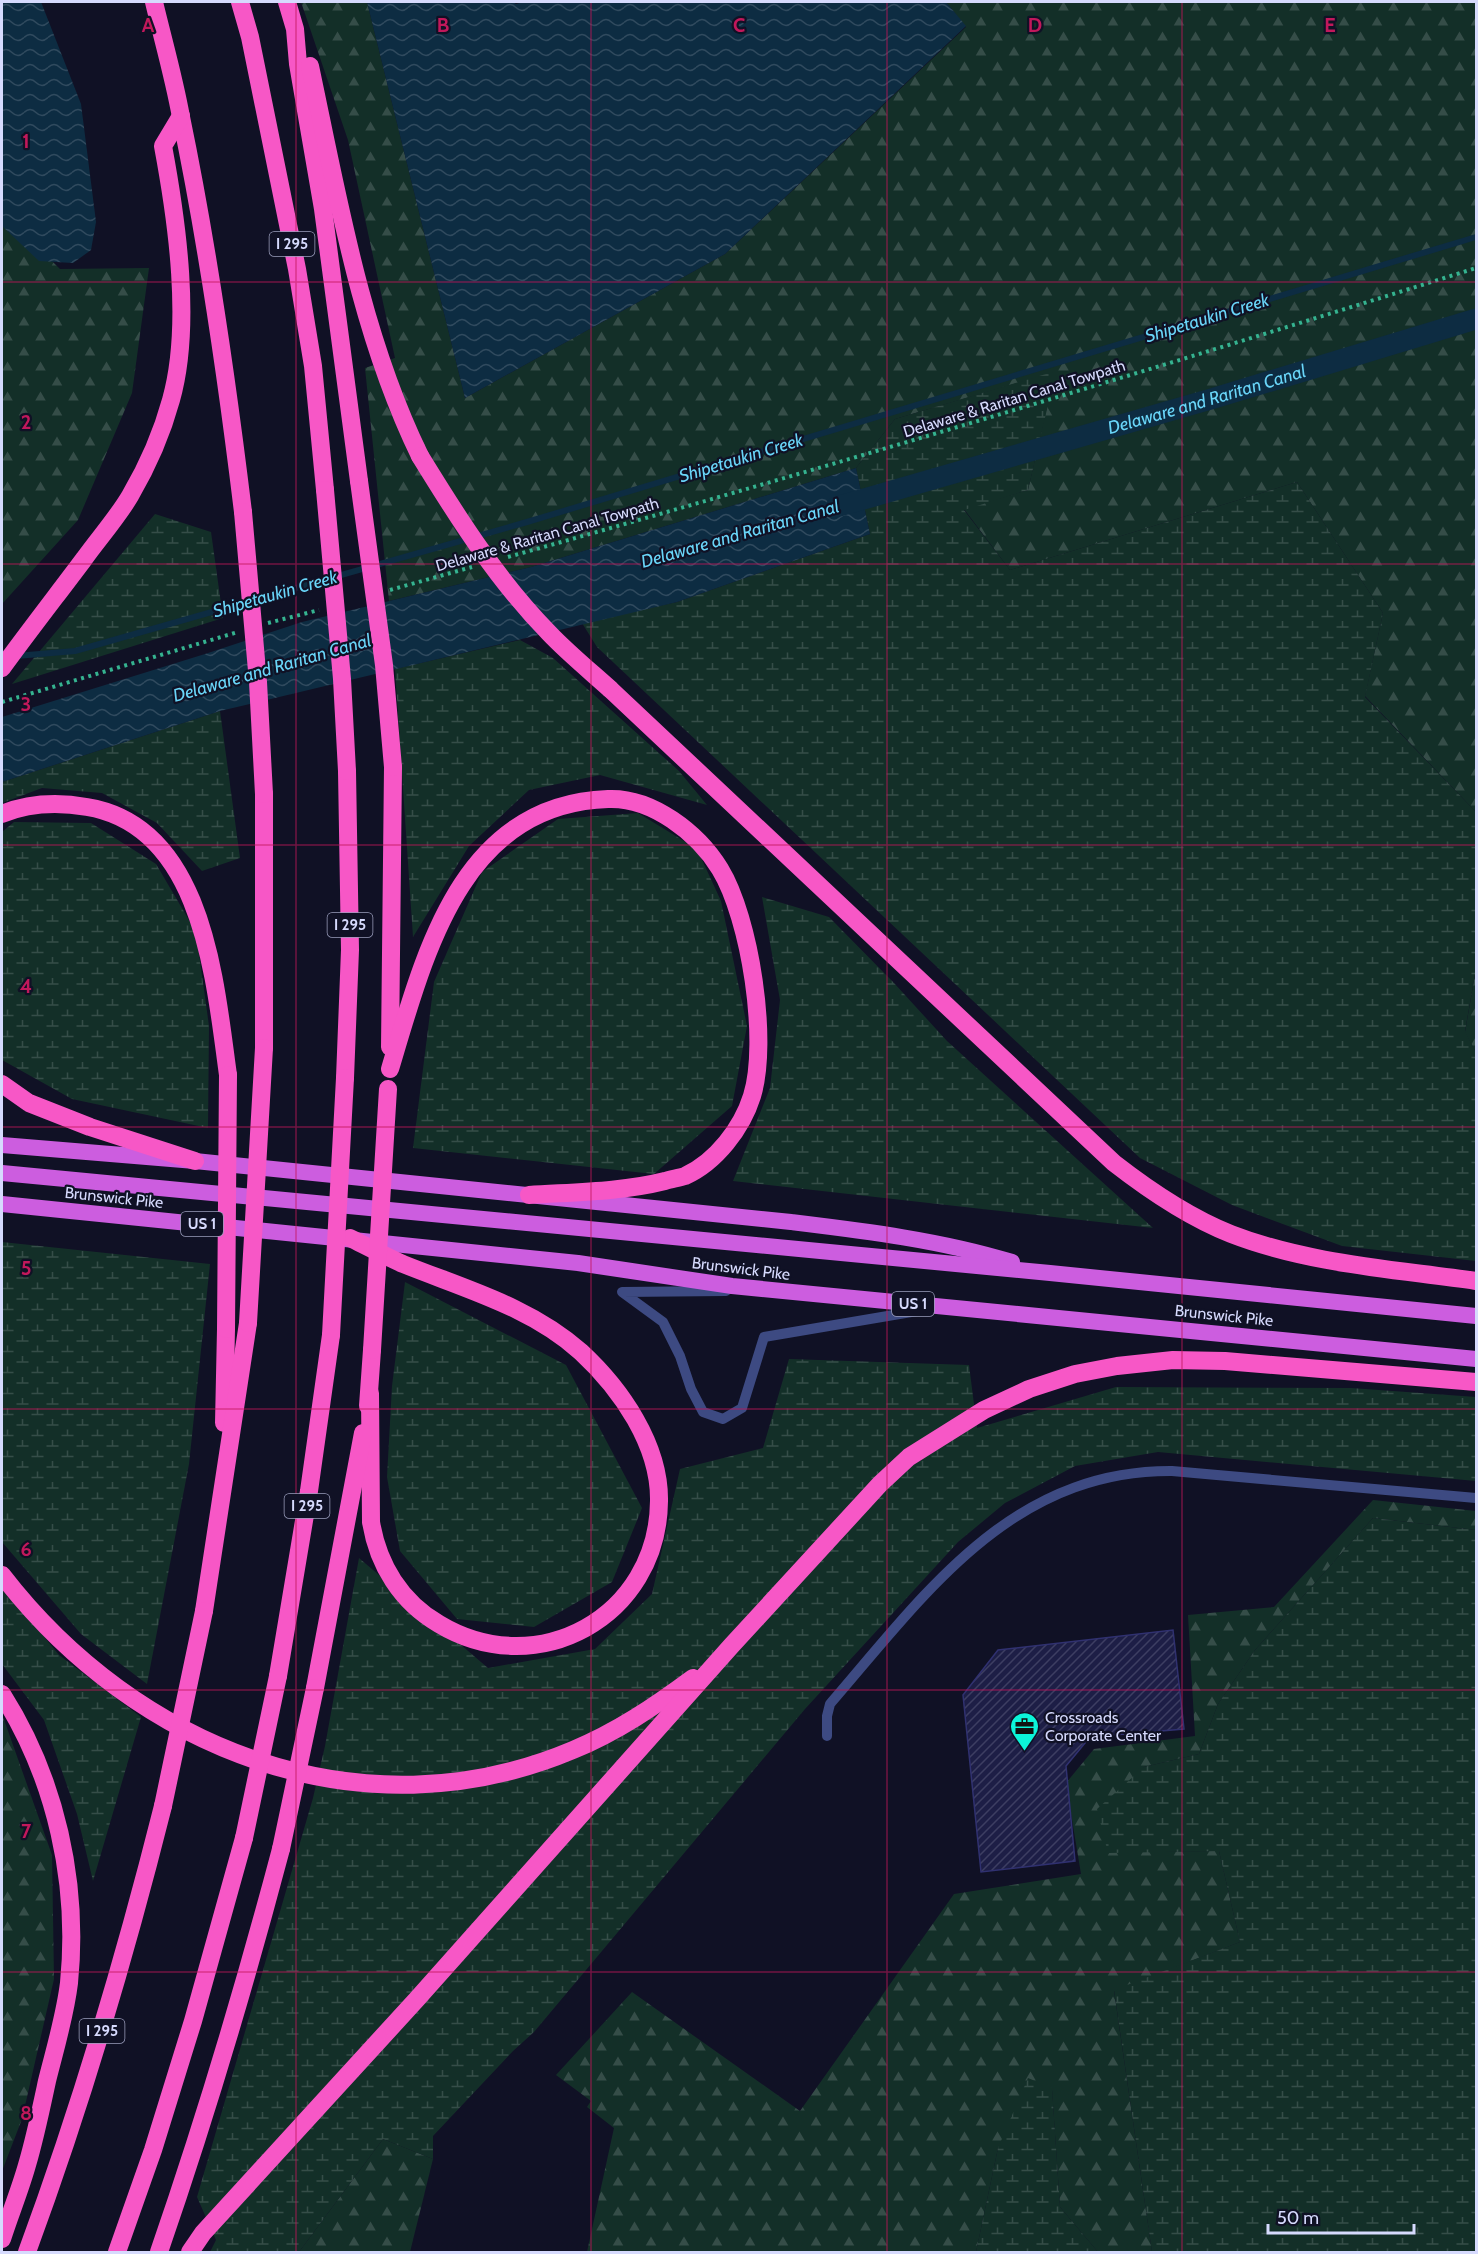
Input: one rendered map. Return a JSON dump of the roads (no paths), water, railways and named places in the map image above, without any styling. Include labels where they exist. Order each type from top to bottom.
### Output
[{"type":"highway","name":"I 295","points":[[27,2253],[93,2062],[130,1934],[163,1806],[204,1611],[248,1323],[264,1048],[264,794],[258,682],[243,512],[223,356],[181,116],[154,2]]},
{"type":"highway","name":"I 295","points":[[117,2253],[153,2150],[190,2032],[244,1838],[278,1676],[309,1491],[331,1335],[350,950],[347,771],[342,667],[313,366],[297,269],[254,58],[240,2]]},
{"type":"highway","points":[[287,2],[309,62],[358,279],[384,373],[400,415],[420,456],[462,522],[510,588],[549,633],[1114,1163],[1150,1191],[1188,1214],[1264,1246],[1307,1257],[1476,1281]]},
{"type":"highway","points":[[295,29],[298,64],[322,209],[384,665],[393,767],[390,1069],[388,1089],[372,1350],[370,1394],[373,1533],[381,1559],[393,1582],[408,1601],[427,1617],[453,1633],[478,1642],[506,1647],[535,1646],[559,1641],[583,1631],[606,1616],[623,1599],[637,1579],[649,1555],[659,1501],[655,1469],[645,1438],[626,1404],[613,1386],[580,1352],[539,1322],[469,1287],[403,1263],[350,1238]]},
{"type":"highway","points":[[2,668],[129,497],[146,465],[171,399],[180,325],[179,251],[163,147],[181,116]]},
{"type":"highway","points":[[390,1069],[416,987],[443,917],[466,878],[488,850],[511,829],[535,815],[562,804],[587,799],[615,798],[635,802],[660,813],[682,827],[702,845],[720,868],[732,892],[745,937],[754,989],[758,1070],[752,1096],[741,1120],[726,1142],[707,1161],[685,1176],[640,1187],[529,1196]]},
{"type":"highway","points":[[2,814],[38,804],[70,804],[96,808],[123,819],[145,833],[164,851],[179,873],[195,909],[217,998],[228,1075],[222,1503]]},
{"type":"highway","points":[[2,1084],[29,1103],[90,1127],[195,1161]]},
{"type":"highway","points":[[2,1145],[195,1161],[872,1232],[972,1250],[1050,1273]]},
{"type":"highway","name":"Brunswick Pike","points":[[2,1173],[1476,1316]]},
{"type":"highway","name":"Brunswick Pike","points":[[2,1204],[578,1263],[778,1291],[1476,1359]]},
{"type":"highway","points":[[190,2253],[203,2233],[417,1999],[732,1645],[879,1484],[909,1457],[984,1410],[1029,1389],[1075,1374],[1117,1365],[1173,1360],[1225,1361],[1476,1382]]},
{"type":"highway","points":[[159,2253],[235,2020],[281,1849],[315,1688],[370,1394]]},
{"type":"highway","points":[[2,1575],[51,1631],[84,1662],[125,1695],[166,1721],[217,1747],[272,1766],[341,1781],[390,1784],[436,1783],[482,1777],[528,1766],[573,1750],[622,1726],[658,1704],[732,1645]]},
{"type":"highway","points":[[2,1694],[32,1751],[49,1795],[67,1876],[71,1935],[66,2003],[27,2166],[2,2239]]},
{"type":"lane","points":[[778,1291],[622,1292],[663,1322],[703,1412],[723,1419],[742,1408],[764,1337],[943,1306]]},
{"type":"lane","points":[[826,1736],[830,1704],[938,1579],[991,1533],[1017,1515],[1048,1498],[1083,1484],[1114,1475],[1145,1471],[1172,1471],[1476,1498]]},
{"type":"water","points":[[2,2],[41,2],[81,104],[96,222],[91,250],[73,263],[39,261],[2,226]]},
{"type":"water","points":[[367,2],[513,2],[516,4],[523,2],[946,2],[966,26],[725,254],[465,398]]},
{"type":"water","points":[[856,468],[870,534],[677,602],[220,711],[2,782],[2,717],[302,622],[531,567]]},
{"type":"waterway","name":"Shipetaukin Creek","points":[[16,656],[75,651],[527,522],[1476,237]]},
{"type":"waterway","name":"Delaware and Raritan Canal","points":[[836,507],[1211,399],[1476,319]]},
{"type":"place","name":"Crossroads Corporate Center","points":[[1024,1752]]}]
